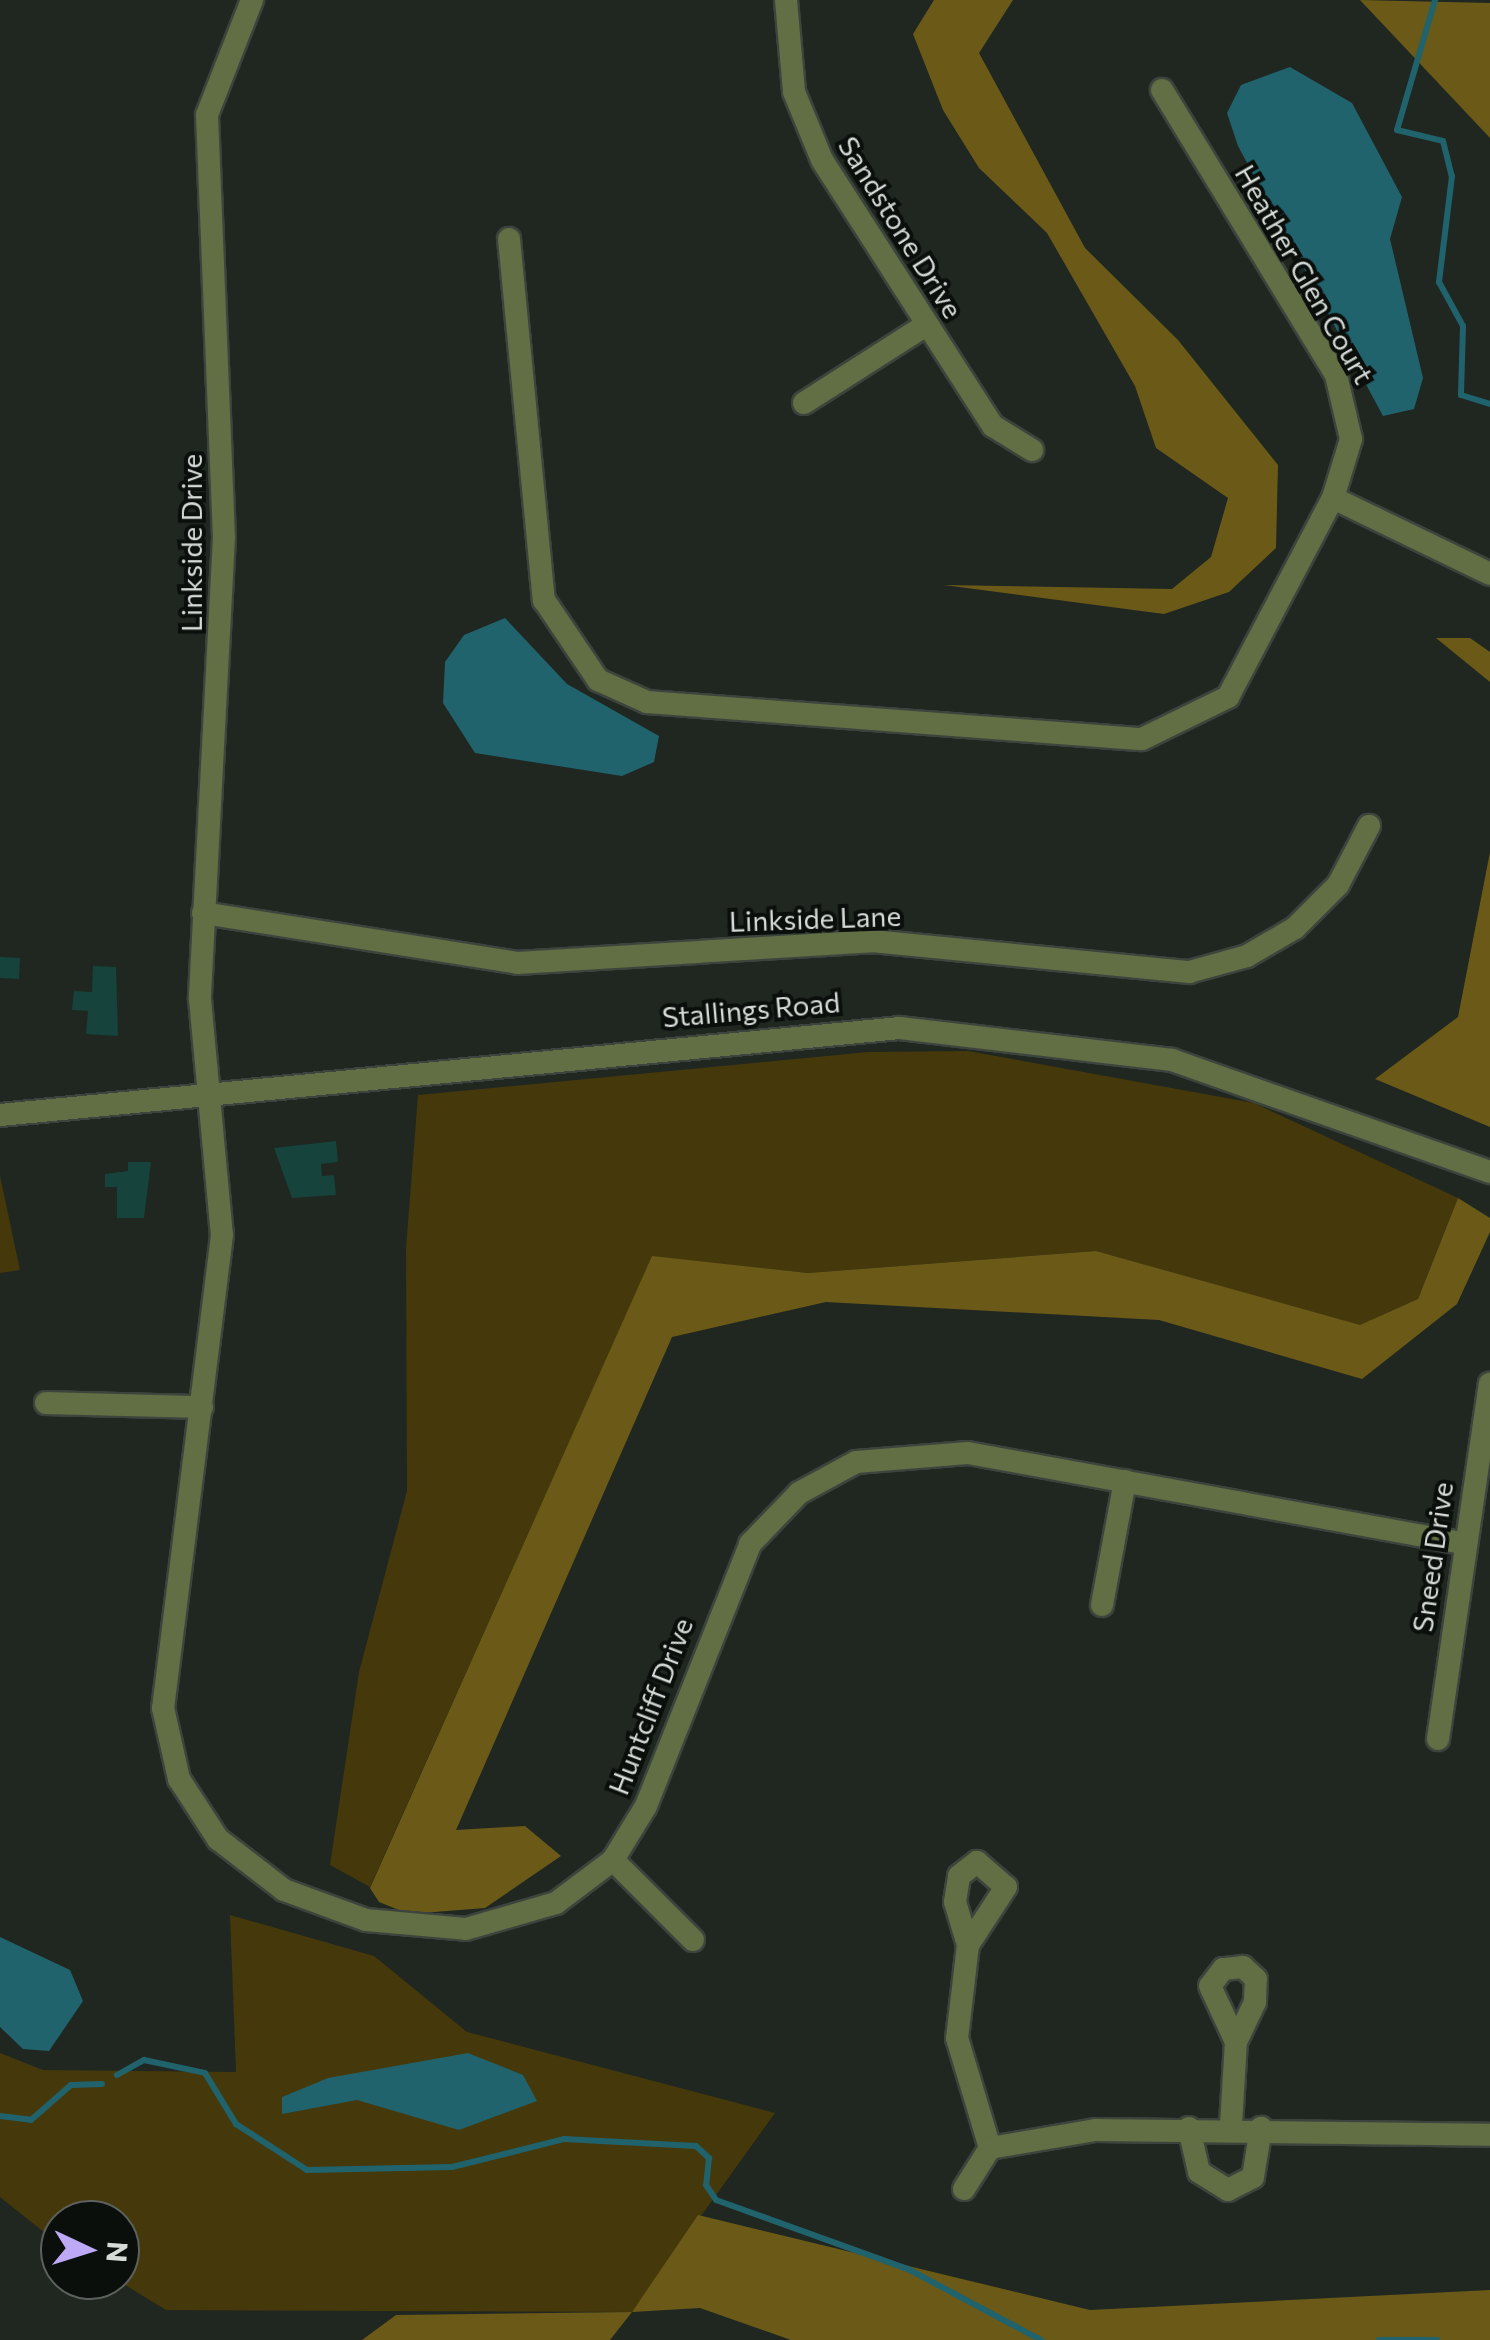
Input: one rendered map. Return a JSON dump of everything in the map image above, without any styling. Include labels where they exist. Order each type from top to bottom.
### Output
[{"type":"street","name":"Linkside Drive","points":[[210,1094],[203,914],[224,537],[207,115],[252,0]]},
{"type":"street","name":"Sandstone Drive","points":[[786,0],[789,65],[813,145],[993,426],[1032,450]]},
{"type":"street","name":"Heather Glen Court","points":[[509,239],[544,600],[598,680],[647,702],[1112,741],[1172,731],[1236,684],[1333,498],[1350,439],[1336,375],[1162,90]]},
{"type":"street","points":[[804,403],[926,325]]},
{"type":"street","points":[[1333,498],[1490,574]]},
{"type":"street","name":"Linkside Lane","points":[[203,914],[517,963],[872,941],[1189,972],[1247,956],[1295,928],[1338,885],[1369,826]]},
{"type":"street","name":"Stallings Road","points":[[0,1115],[814,1031],[990,1033],[1229,1075],[1490,1172]]},
{"type":"street","name":"Huntcliff Drive","points":[[210,1094],[222,1235],[163,1708],[179,1778],[218,1839],[312,1904],[442,1930],[534,1913],[614,1860],[663,1772],[736,1568],[799,1492],[856,1462],[921,1450],[1125,1481],[1462,1543]]},
{"type":"street","name":"Sneed Drive","points":[[1438,1738],[1462,1543],[1490,1384]]},
{"type":"street","points":[[46,1403],[202,1407]]},
{"type":"street","points":[[1102,1605],[1125,1481]]},
{"type":"street","points":[[614,1860],[693,1940]]},
{"type":"street","points":[[968,1944],[958,2051],[990,2148]]},
{"type":"street","points":[[1231,2125],[1236,2042]]},
{"type":"street","points":[[964,2188],[990,2148],[1094,2130],[1231,2125],[1490,2134]]},
{"type":"street","points":[[1189,2128],[1203,2179],[1228,2190],[1253,2177],[1261,2128]]},
{"type":"shaded area","points":[[934,0],[1013,0],[979,53],[1085,248],[1178,340],[1278,465],[1276,548],[1229,592],[1164,614],[944,585],[1172,589],[1211,557],[1228,498],[1156,448],[1135,386],[1047,233],[979,168],[943,110],[913,34]]},
{"type":"shaded area","points":[[1360,0],[1490,3],[1490,138]]},
{"type":"shaded area","points":[[1436,638],[1470,638],[1490,652],[1490,682]]},
{"type":"shaded area","points":[[1490,852],[1490,1127],[1375,1079],[1458,1017]]},
{"type":"shaded area","points":[[968,1051],[1254,1103],[1458,1198],[1418,1299],[1360,1326],[1096,1251],[808,1273],[652,1257],[370,1887],[330,1865],[359,1672],[407,1491],[406,1248],[418,1095],[868,1052]]},
{"type":"shaded area","points":[[0,1176],[20,1270],[0,1273]]},
{"type":"shaded area","points":[[1458,1198],[1490,1218],[1490,1232],[1457,1304],[1362,1379],[1159,1320],[826,1302],[672,1337],[456,1830],[525,1826],[561,1856],[485,1908],[409,1914],[379,1902],[370,1888],[652,1256],[808,1273],[1096,1251],[1360,1325],[1418,1299]]},
{"type":"shaded area","points":[[230,1915],[374,1956],[467,2032],[775,2113],[632,2312],[166,2310],[140,2294],[140,2200],[40,2200],[40,2229],[0,2197],[0,2053],[43,2070],[236,2072]]},
{"type":"shaded area","points":[[698,2215],[1090,2310],[1490,2290],[1490,2340],[791,2340],[700,2308],[632,2312]]},
{"type":"shaded area","points":[[632,2312],[610,2340],[362,2340],[396,2315]]},
{"type":"water","points":[[1290,67],[1352,103],[1402,197],[1390,239],[1423,378],[1414,409],[1383,416],[1238,146],[1227,113],[1241,85]]},
{"type":"water","points":[[505,618],[567,684],[659,736],[654,762],[622,776],[475,753],[443,703],[445,662],[464,635]]},
{"type":"water","points":[[0,1937],[70,1970],[83,2001],[49,2051],[23,2049],[0,2027]]},
{"type":"water","points":[[468,2053],[523,2075],[537,2101],[459,2130],[357,2100],[282,2114],[282,2097],[328,2078]]},
{"type":"building","points":[[0,957],[20,958],[19,979],[0,978]]},
{"type":"building","points":[[93,966],[116,967],[118,1036],[86,1034],[88,1011],[72,1010],[74,991],[92,992]]},
{"type":"building","points":[[336,1141],[338,1162],[321,1164],[322,1176],[334,1175],[336,1195],[292,1198],[274,1148]]},
{"type":"building","points":[[128,1162],[151,1162],[144,1218],[117,1218],[117,1187],[105,1187],[105,1174],[128,1171]]},
{"type":"waterway","points":[[1435,0],[1397,130],[1443,141],[1452,176],[1439,282],[1463,326],[1461,395],[1490,404]]},
{"type":"waterway","points":[[117,2075],[144,2060],[205,2073],[236,2124],[307,2170],[452,2167],[564,2139],[696,2146],[709,2158],[706,2185],[716,2200],[908,2269],[1041,2340]]},
{"type":"waterway","points":[[0,2116],[31,2120],[71,2085],[102,2084]]},
{"type":"waterway","points":[[1379,2340],[1437,2340]]}]
